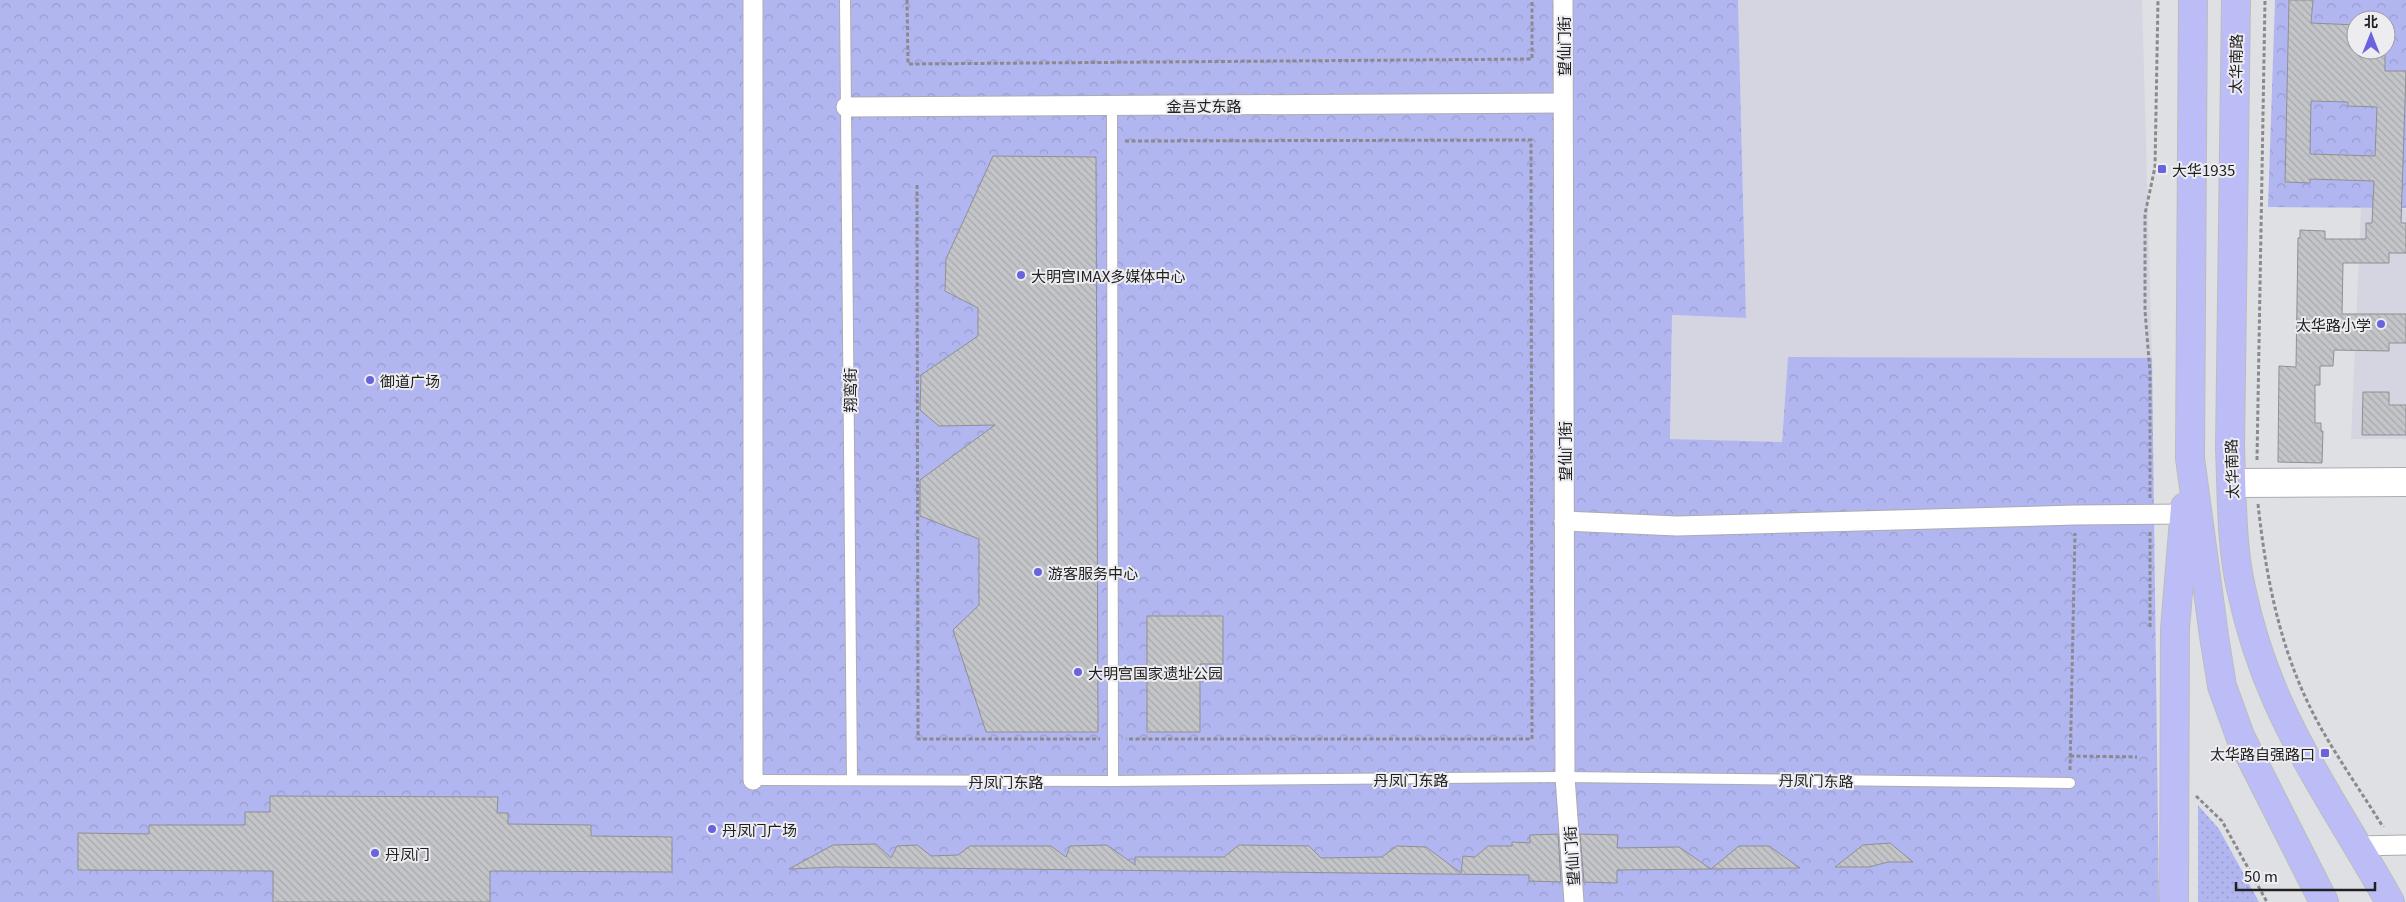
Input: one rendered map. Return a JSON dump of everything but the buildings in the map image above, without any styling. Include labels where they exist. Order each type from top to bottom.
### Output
[{"type":"main road","points":[[2174,902],[2174,629],[2190,458],[2193,0]]},
{"type":"main road","name":"太华南路","points":[[2236,0],[2230,448],[2240,586],[2258,652],[2277,701],[2308,760],[2390,902]]},
{"type":"main road","points":[[2190,458],[2222,686],[2240,736],[2324,902]]},
{"type":"street","points":[[753,0],[753,780]]},
{"type":"street","name":"望仙门街","points":[[1563,0],[1565,777],[1574,902]]},
{"type":"street","name":"金吾丈东路","points":[[846,107],[1562,103]]},
{"type":"street","points":[[2232,483],[2406,482]]},
{"type":"street","points":[[1564,522],[1677,526],[2075,515],[2185,514]]},
{"type":"street","points":[[2359,846],[2406,845]]},
{"type":"lane","name":"翔鸾街","points":[[845,0],[852,780]]},
{"type":"lane","points":[[1112,106],[1113,781]]},
{"type":"lane","name":"丹凤门东路","points":[[753,780],[1113,781],[1565,777],[2070,783]]},
{"type":"path","points":[[907,0],[908,64],[1532,59],[1532,0]]},
{"type":"path","points":[[2150,631],[2150,372],[2145,312],[2145,214],[2155,167],[2158,0]]},
{"type":"path","points":[[917,185],[918,740],[1532,740],[1531,140],[1112,141]]},
{"type":"path","points":[[2070,783],[2075,515]]},
{"type":"path","points":[[2070,756],[2137,757]]},
{"type":"path","points":[[2174,782],[2201,800],[2222,821],[2267,902]]},
{"type":"shaded area","points":[[1738,0],[2142,0],[2152,358],[1788,357],[1782,443],[1670,439],[1672,315],[1746,318]]},
{"type":"shaded area","name":"太华路小学","points":[[2361,208],[2406,209],[2406,439],[2351,439]]},
{"type":"green space","name":"大明宫国家遗址公园","points":[[0,0],[1738,0],[1746,318],[1672,315],[1670,439],[1782,442],[1788,357],[2152,358],[2159,902],[0,902]]},
{"type":"green space","points":[[2275,0],[2406,0],[2406,208],[2268,207]]},
{"type":"green space","points":[[2198,805],[2219,829],[2259,902],[2198,902]]},
{"type":"place","name":"大华1935","points":[[2162,169]]},
{"type":"place","name":"大明宫IMAX多媒体中心","points":[[1021,275]]},
{"type":"place","name":"太华路小学","points":[[2381,324]]},
{"type":"place","name":"御道广场","points":[[370,380]]},
{"type":"place","name":"游客服务中心","points":[[1038,572]]},
{"type":"place","name":"大明宫国家遗址公园","points":[[1078,672]]},
{"type":"place","name":"太华路自强路口","points":[[2325,753]]},
{"type":"place","name":"丹凤门广场","points":[[712,829]]},
{"type":"place","name":"丹凤门","points":[[375,853]]}]
